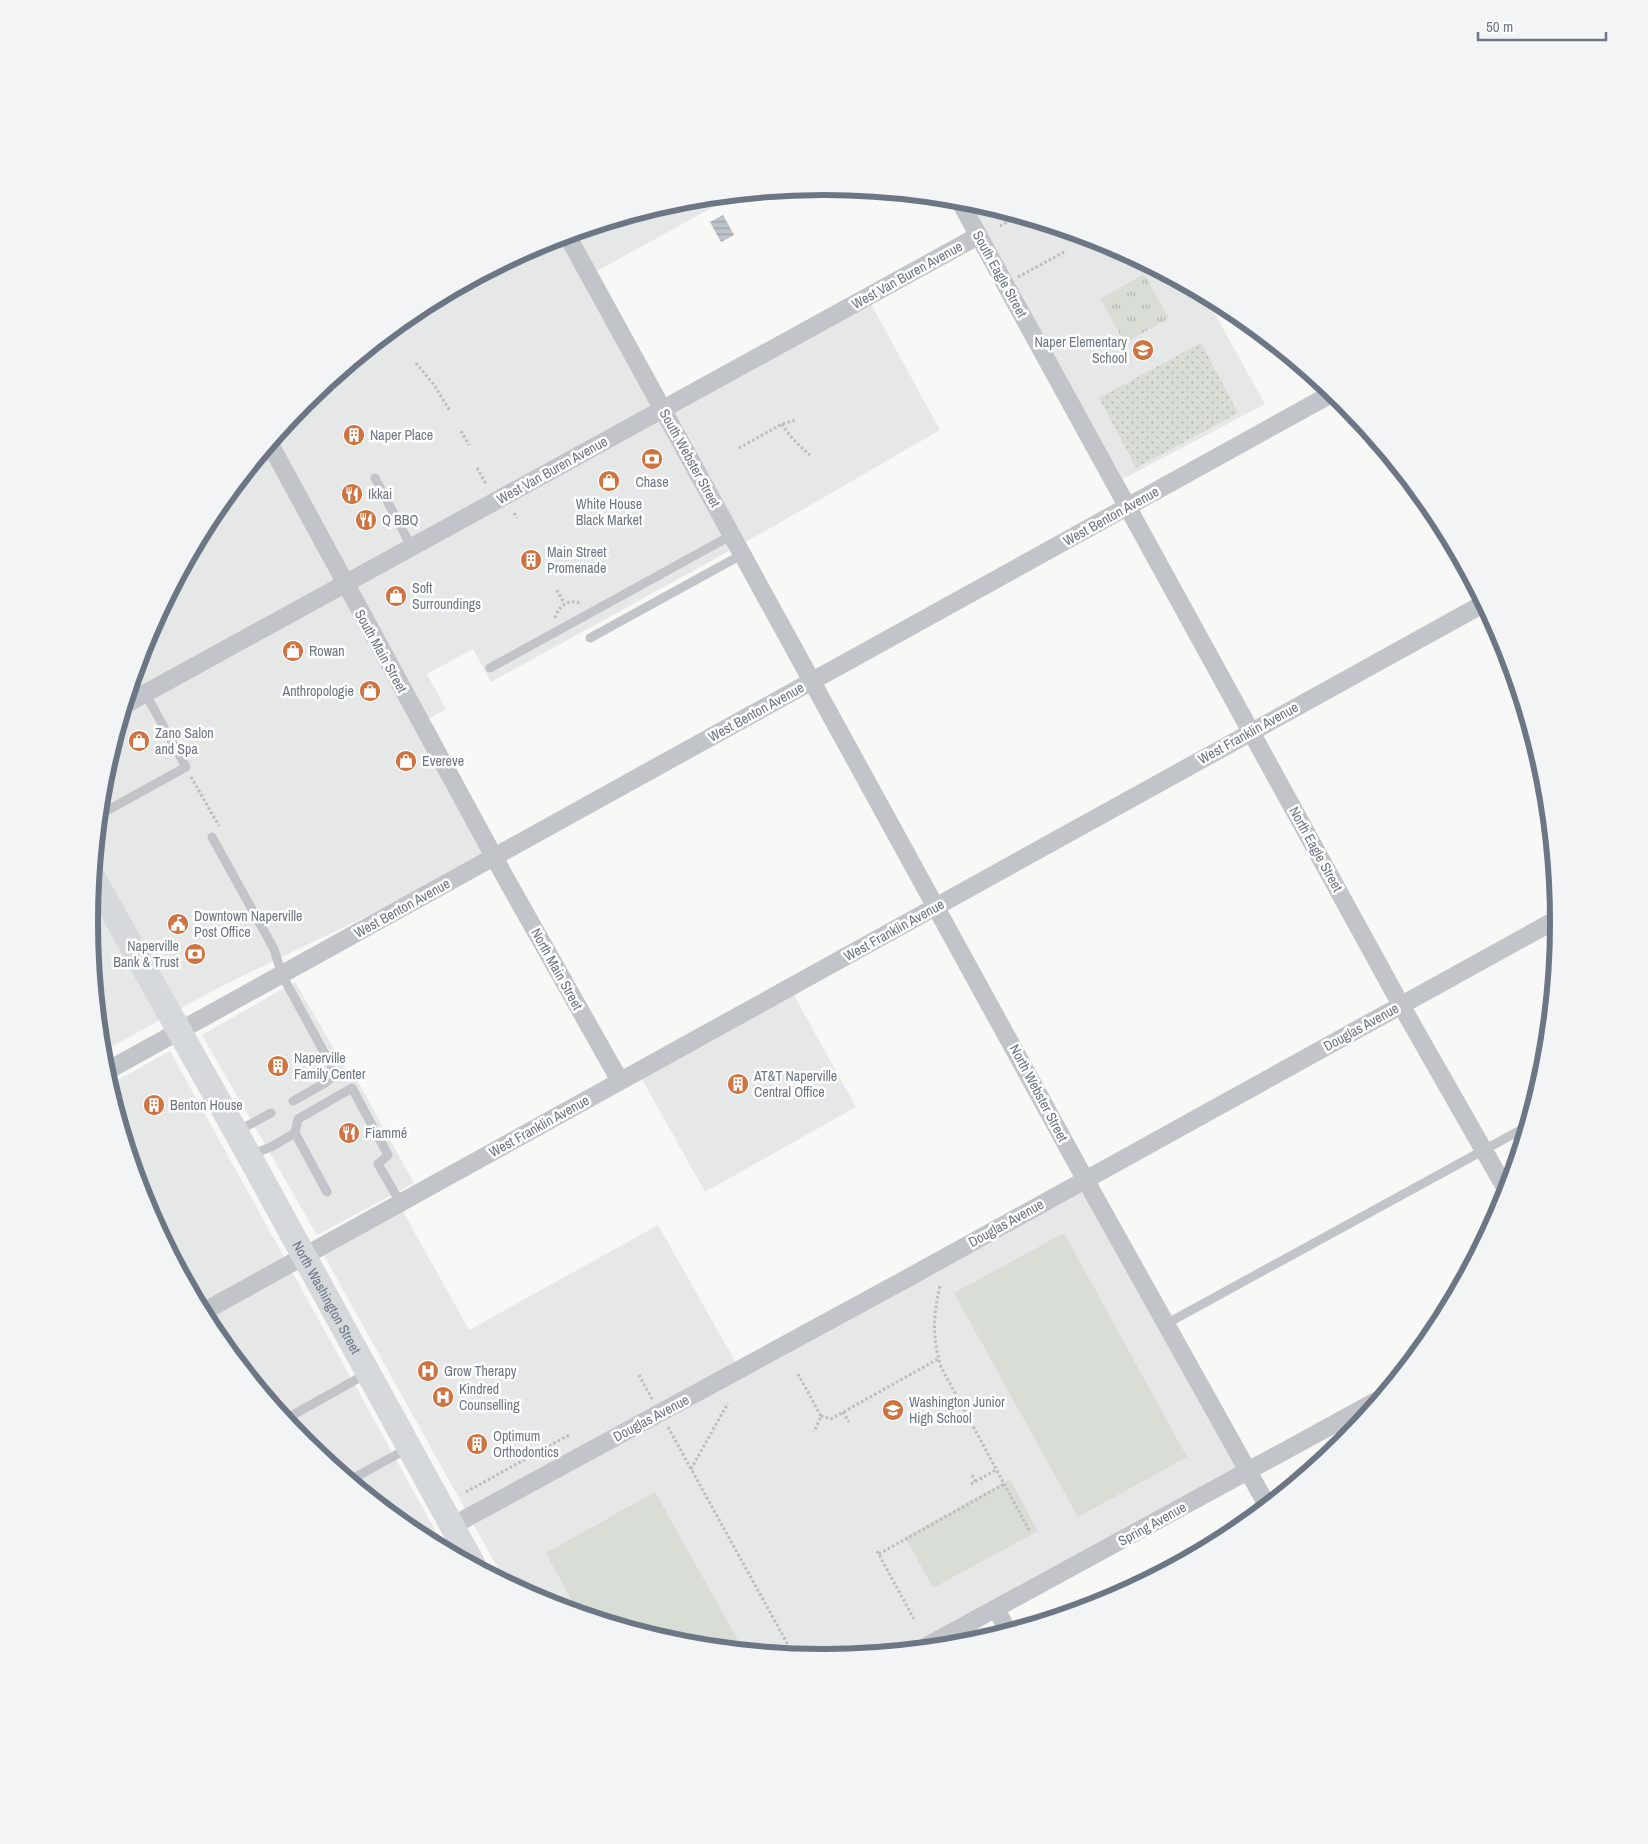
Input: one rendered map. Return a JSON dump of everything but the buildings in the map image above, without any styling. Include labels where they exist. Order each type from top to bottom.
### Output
[{"type":"main road","name":"North Washington Street","points":[[99,887],[236,1132],[468,1555]]},
{"type":"street","name":"South Eagle Street","points":[[964,209],[1128,506]]},
{"type":"street","name":"West Van Buren Avenue","points":[[132,700],[978,236]]},
{"type":"street","name":"South Webster Street","points":[[571,242],[812,681]]},
{"type":"street","name":"West Benton Avenue","points":[[112,1068],[1326,397]]},
{"type":"street","name":"South Main Street","points":[[273,449],[494,857]]},
{"type":"street","name":"North Eagle Street","points":[[1128,506],[1401,1005],[1502,1182]]},
{"type":"street","name":"West Franklin Avenue","points":[[209,1308],[1478,607]]},
{"type":"street","name":"North Webster Street","points":[[812,681],[1263,1500]]},
{"type":"street","name":"North Main Street","points":[[494,857],[620,1081]]},
{"type":"street","name":"Douglas Avenue","points":[[452,1526],[1550,923]]},
{"type":"street","name":"Spring Avenue","points":[[940,1639],[1364,1408]]},
{"type":"street","points":[[996,1609],[1005,1626]]},
{"type":"lane","points":[[374,478],[411,546]]},
{"type":"lane","points":[[490,668],[732,535]]},
{"type":"lane","points":[[590,638],[743,554]]},
{"type":"lane","points":[[106,811],[186,767],[145,693]]},
{"type":"lane","points":[[212,837],[274,949],[282,975],[331,1065],[333,1076],[325,1083],[293,1101]]},
{"type":"lane","points":[[328,1192],[295,1133],[298,1119],[352,1088],[388,1155],[378,1164],[400,1202]]},
{"type":"lane","points":[[236,1132],[271,1113]]},
{"type":"lane","points":[[1166,1324],[1520,1130]]},
{"type":"lane","points":[[249,1156],[271,1147],[295,1133]]},
{"type":"lane","points":[[291,1416],[368,1373]]},
{"type":"lane","points":[[356,1477],[409,1447]]},
{"type":"path","points":[[1000,226],[1011,220]]},
{"type":"path","points":[[1014,280],[1066,251]]},
{"type":"path","points":[[416,363],[434,385],[450,411]]},
{"type":"path","points":[[739,448],[782,424],[796,420]]},
{"type":"path","points":[[782,424],[788,435],[797,441],[810,455]]},
{"type":"path","points":[[461,431],[469,445]]},
{"type":"path","points":[[477,468],[486,484]]},
{"type":"path","points":[[514,513],[517,518]]},
{"type":"path","points":[[557,590],[564,603]]},
{"type":"path","points":[[940,1286],[934,1323],[934,1346],[940,1368],[1029,1530]]},
{"type":"path","points":[[798,1374],[821,1416],[831,1419],[867,1401],[938,1359]]},
{"type":"path","points":[[640,1375],[656,1405]]},
{"type":"path","points":[[691,1470],[728,1402]]},
{"type":"path","points":[[843,1412],[849,1422]]},
{"type":"path","points":[[814,1432],[821,1416]]},
{"type":"path","points":[[466,1492],[569,1435]]},
{"type":"path","points":[[672,1436],[789,1648]]},
{"type":"path","points":[[971,1484],[996,1470]]},
{"type":"path","points":[[972,1475],[976,1482]]},
{"type":"path","points":[[914,1619],[878,1552],[1004,1484]]},
{"type":"path","points":[[718,1520],[723,1517]]},
{"type":"path","points":[[756,1587],[761,1585]]},
{"type":"shaded area","points":[[720,203],[590,275],[663,409],[865,293],[940,430],[762,533],[491,682],[473,649],[427,674],[446,709],[421,723],[493,855],[218,988],[109,1048],[99,970],[98,922],[99,874],[111,780],[136,688],[172,601],[220,518],[278,443],[310,408],[345,376],[420,318],[503,270],[590,234],[682,209]]},
{"type":"shaded area","name":"Naper Elementary School","points":[[975,211],[1058,234],[1102,251],[1145,270],[1212,308],[1265,404],[1123,479]]},
{"type":"shaded area","points":[[723,215],[734,235],[721,242],[710,222]]},
{"type":"shaded area","points":[[295,982],[353,1081],[357,1080],[414,1183],[317,1235],[202,1035]]},
{"type":"shaded area","points":[[791,990],[856,1107],[705,1192],[639,1074]]},
{"type":"shaded area","points":[[170,1051],[439,1538],[382,1498],[310,1436],[278,1401],[220,1326],[172,1243],[153,1200],[136,1156],[115,1082]]},
{"type":"shaded area","name":"Washington Junior High School","points":[[1088,1181],[1247,1474],[945,1638],[872,1647],[824,1649],[776,1647],[682,1635],[636,1624],[590,1610],[500,1573],[321,1250],[401,1208],[469,1330],[658,1225],[740,1370]]},
{"type":"green space","points":[[1144,274],[1169,318],[1125,343],[1100,299]]},
{"type":"green space","points":[[1201,343],[1238,413],[1136,468],[1099,398]]},
{"type":"green space","points":[[1064,1233],[1187,1457],[1078,1517],[954,1293]]},
{"type":"green space","points":[[1010,1479],[1038,1531],[933,1588],[905,1537]]},
{"type":"green space","points":[[655,1492],[740,1643],[682,1635],[636,1624],[573,1604],[546,1553]]},
{"type":"place","name":"Naper Elementary School","points":[[1143,350]]},
{"type":"place","name":"Naper Place","points":[[354,435]]},
{"type":"place","name":"Chase","points":[[652,459]]},
{"type":"place","name":"White House Black Market","points":[[609,481]]},
{"type":"place","name":"Ikkai","points":[[352,494]]},
{"type":"place","name":"Q BBQ","points":[[366,520]]},
{"type":"place","name":"Main Street Promenade","points":[[531,560]]},
{"type":"place","name":"Soft Surroundings","points":[[396,596]]},
{"type":"place","name":"Rowan","points":[[293,651]]},
{"type":"place","name":"Anthropologie","points":[[370,691]]},
{"type":"place","name":"Zano Salon and Spa","points":[[139,741]]},
{"type":"place","name":"Evereve","points":[[406,761]]},
{"type":"place","name":"Downtown Naperville Post Office","points":[[178,924]]},
{"type":"place","name":"Naperville Bank & Trust","points":[[195,954]]},
{"type":"place","name":"Naperville Family Center","points":[[278,1066]]},
{"type":"place","name":"AT&T Naperville Central Office","points":[[738,1084]]},
{"type":"place","name":"Benton House","points":[[154,1105]]},
{"type":"place","name":"Fiammé","points":[[349,1133]]},
{"type":"place","name":"Grow Therapy","points":[[428,1371]]},
{"type":"place","name":"Kindred Counselling","points":[[443,1397]]},
{"type":"place","name":"Washington Junior High School","points":[[893,1410]]},
{"type":"place","name":"Optimum Orthodontics","points":[[477,1444]]}]
